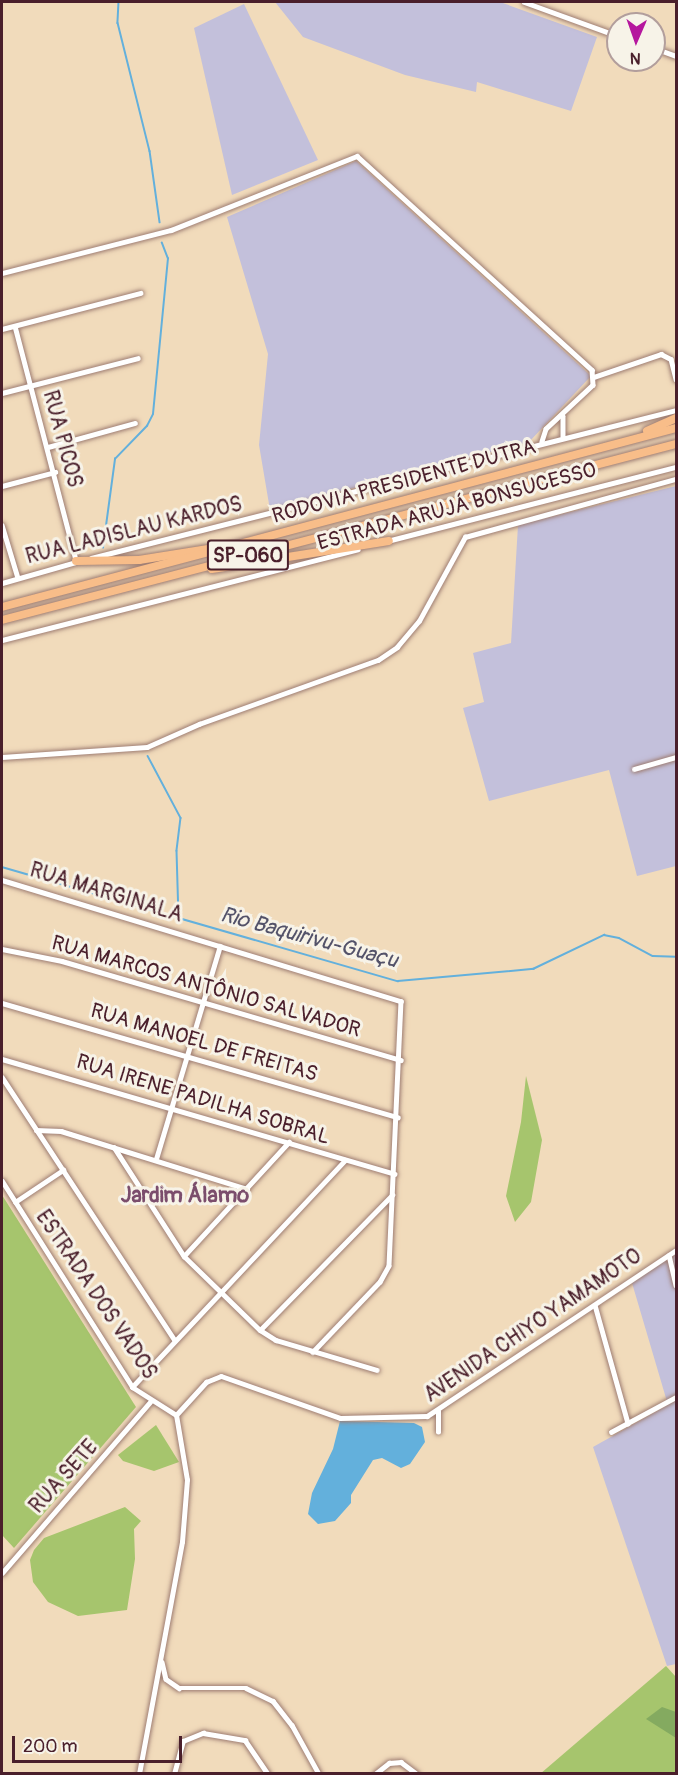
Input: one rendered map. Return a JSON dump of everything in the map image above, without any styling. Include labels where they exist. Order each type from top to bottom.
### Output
[{"type":"highway","points":[[621,442],[674,418]]},
{"type":"highway","name":"RODOVIA PRESIDENTE DUTRA","points":[[2,607],[232,548],[676,428]]},
{"type":"highway","name":"RODOVIA PRESIDENTE DUTRA","points":[[2,620],[676,444]]},
{"type":"highway","points":[[191,570],[389,541]]},
{"type":"highway","points":[[76,561],[139,560],[232,548]]},
{"type":"street","points":[[524,2],[606,32]]},
{"type":"street","points":[[2,273],[156,234],[350,156],[361,157],[590,368],[594,378],[591,388],[563,416],[546,429],[542,441]]},
{"type":"street","points":[[2,329],[140,293]]},
{"type":"street","name":"RUA PICOS","points":[[15,326],[55,472],[76,561]]},
{"type":"street","points":[[594,378],[661,354],[671,358],[676,379]]},
{"type":"street","points":[[2,393],[138,358]]},
{"type":"street","name":"RUA LADISLAU KARDOS","points":[[2,583],[76,561],[542,441],[676,410]]},
{"type":"street","points":[[563,416],[563,436]]},
{"type":"street","points":[[48,447],[135,423]]},
{"type":"street","name":"ESTRADA ARUJÁ BONSUCESSO","points":[[2,640],[676,467]]},
{"type":"street","points":[[2,486],[55,472]]},
{"type":"street","points":[[2,757],[147,747],[199,724],[378,660],[397,647],[419,621],[465,537],[676,479]]},
{"type":"street","points":[[2,525],[18,578]]},
{"type":"street","points":[[634,769],[676,758]]},
{"type":"street","name":"RUA MARGINALA","points":[[2,880],[399,999],[403,1006],[401,1060]]},
{"type":"street","points":[[156,1159],[220,946]]},
{"type":"street","name":"RUA MARCOS ANTÔNIO SALVADOR","points":[[2,949],[62,961],[401,1060]]},
{"type":"street","name":"RUA MANOEL DE FREITAS","points":[[2,1003],[398,1117]]},
{"type":"street","name":"RUA IRENE PADILHA SOBRAL","points":[[2,1059],[172,1106],[394,1174]]},
{"type":"street","points":[[313,1352],[386,1274],[401,1060]]},
{"type":"street","points":[[2,1077],[175,1340]]},
{"type":"street","points":[[36,1130],[61,1131],[247,1189]]},
{"type":"street","points":[[184,1256],[290,1142]]},
{"type":"street","points":[[114,1147],[184,1256],[219,1293],[260,1330],[276,1340],[360,1368],[377,1370]]},
{"type":"street","points":[[132,1387],[345,1160]]},
{"type":"street","points":[[15,1202],[63,1170]]},
{"type":"street","name":"ESTRADA DOS VADOS","points":[[2,1181],[132,1387],[150,1402],[176,1415]]},
{"type":"street","points":[[260,1330],[393,1194]]},
{"type":"street","name":"AVENIDA CHIYO YAMAMOTO","points":[[176,1415],[206,1382],[221,1376],[340,1418],[406,1419],[438,1411],[676,1250]]},
{"type":"street","points":[[669,1255],[676,1285]]},
{"type":"street","points":[[595,1305],[628,1423]]},
{"type":"street","points":[[612,1432],[676,1397]]},
{"type":"street","name":"RUA SETE","points":[[2,1573],[150,1402]]},
{"type":"street","points":[[438,1411],[438,1432]]},
{"type":"street","points":[[139,1773],[183,1542],[186,1463],[176,1415]]},
{"type":"street","points":[[161,1660],[166,1679],[178,1688],[246,1688],[273,1701],[292,1725],[319,1773]]},
{"type":"street","points":[[174,1773],[183,1741],[203,1733],[245,1740],[268,1773]]},
{"type":"street","points":[[375,1773],[389,1764],[401,1762],[417,1773]]},
{"type":"shaded area","points":[[275,2],[500,2],[597,37],[571,111],[477,82],[476,92],[405,75],[303,37]]},
{"type":"shaded area","points":[[244,4],[318,160],[232,195],[194,28]]},
{"type":"shaded area","points":[[356,161],[591,376],[529,442],[270,510],[259,445],[268,354],[227,217]]},
{"type":"shaded area","points":[[676,486],[676,866],[637,876],[609,770],[489,801],[463,708],[484,702],[473,653],[511,643],[518,525]]},
{"type":"shaded area","points":[[676,1253],[676,1664],[667,1666],[593,1447],[668,1405],[632,1283]]},
{"type":"green space","points":[[526,1076],[542,1140],[531,1202],[515,1222],[506,1196],[521,1122]]},
{"type":"green space","points":[[2,1195],[136,1407],[14,1548],[2,1535]]},
{"type":"green space","points":[[156,1425],[179,1462],[154,1471],[123,1461],[118,1455]]},
{"type":"green space","points":[[125,1507],[141,1521],[134,1529],[135,1559],[127,1610],[78,1616],[48,1602],[33,1582],[30,1560],[34,1550],[44,1538]]},
{"type":"green space","points":[[666,1666],[676,1677],[676,1773],[540,1774]]},
{"type":"green space","points":[[662,1707],[676,1712],[676,1738],[646,1719]]},
{"type":"water","points":[[340,1421],[414,1423],[422,1427],[425,1442],[410,1464],[401,1468],[382,1458],[373,1460],[351,1495],[351,1503],[335,1521],[318,1524],[308,1514],[312,1493],[333,1449]]},
{"type":"waterway","points":[[119,2],[118,23],[150,151],[160,222]]},
{"type":"waterway","points":[[103,548],[115,459],[147,426],[153,414],[168,259],[162,243]]},
{"type":"waterway","points":[[148,756],[181,818],[177,851],[179,917]]},
{"type":"waterway","name":"Rio Baquirivu-Guaçu","points":[[2,867],[398,981],[533,969],[604,935],[619,938],[653,956],[676,957]]},
{"type":"district","name":"Jardim Álamo","points":[[185,1196]]}]
